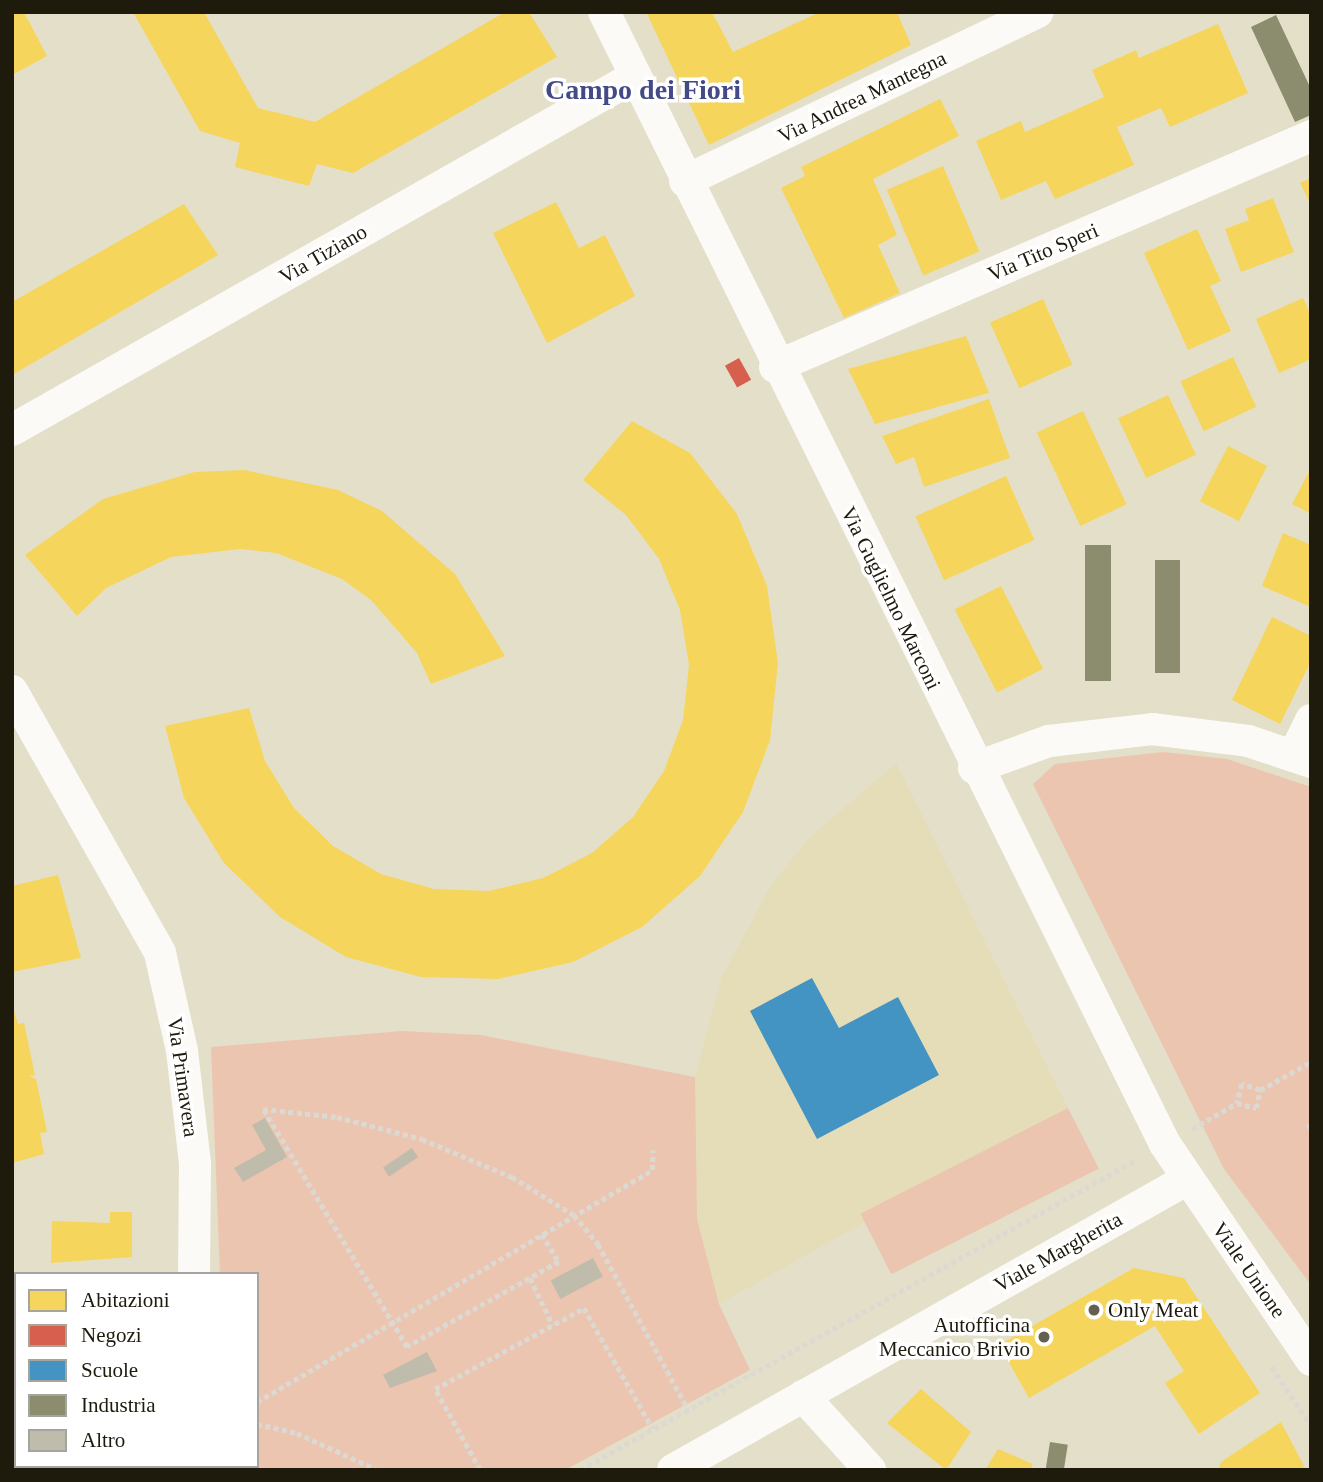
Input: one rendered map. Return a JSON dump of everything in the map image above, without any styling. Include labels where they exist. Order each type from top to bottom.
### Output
[{"type":"street","name":"Via Guglielmo Marconi","points":[[604,12],[775,367],[974,768],[1165,1144],[1186,1180]]},
{"type":"street","name":"Via Andrea Mantegna","points":[[685,181],[1038,12]]},
{"type":"street","name":"Via Tiziano","points":[[12,430],[634,76]]},
{"type":"street","name":"Via Tito Speri","points":[[775,367],[1311,136]]},
{"type":"street","name":"Via Primavera","points":[[12,691],[127,889],[160,953],[182,1051],[195,1163],[194,1272]]},
{"type":"street","points":[[974,768],[1049,741],[1152,729],[1199,732],[1302,758],[1311,720]]},
{"type":"street","name":"Viale Unione","points":[[1186,1180],[1311,1360]]},
{"type":"street","name":"Viale Margherita","points":[[673,1470],[1186,1180]]},
{"type":"street","points":[[803,1396],[870,1470]]},
{"type":"path","points":[[1237,1103],[1242,1084],[1260,1090],[1311,1062]]},
{"type":"path","points":[[580,1470],[1237,1103],[1256,1108],[1260,1090]]},
{"type":"path","points":[[542,1234],[559,1262],[407,1348],[263,1109],[337,1117],[422,1139],[512,1177],[574,1215],[598,1244],[688,1409]]},
{"type":"path","points":[[259,1401],[652,1170],[653,1150]]},
{"type":"path","points":[[530,1278],[553,1325]]},
{"type":"path","points":[[480,1470],[435,1388],[584,1308],[653,1429]]},
{"type":"path","points":[[259,1424],[297,1433],[378,1470]]},
{"type":"shaded area","points":[[1163,752],[1227,759],[1311,787],[1311,1285],[1224,1169],[1033,784],[1055,764]]},
{"type":"shaded area","points":[[896,763],[1068,1108],[719,1304],[697,1219],[691,1125],[695,1077],[721,979],[770,887],[807,840]]},
{"type":"shaded area","points":[[402,1031],[481,1035],[695,1077],[697,1219],[719,1304],[750,1370],[565,1470],[218,1470],[259,1468],[259,1272],[220,1272],[211,1047]]},
{"type":"shaded area","points":[[1068,1108],[1099,1169],[891,1274],[860,1214]]},
{"type":"building: Abitazioni","points":[[12,12],[24,12],[47,56],[12,75]]},
{"type":"building: Abitazioni","points":[[133,12],[204,12],[258,108],[315,122],[505,12],[529,12],[557,57],[353,173],[317,164],[309,186],[235,167],[240,143],[200,131]]},
{"type":"building: Abitazioni","points":[[712,12],[733,52],[820,12],[897,12],[911,45],[709,145],[647,14]]},
{"type":"building: Abitazioni","points":[[1218,24],[1248,93],[1170,127],[1161,108],[1117,127],[1134,165],[1055,199],[1046,181],[1001,200],[976,141],[1021,121],[1025,132],[1104,97],[1092,70],[1136,50],[1139,58]]},
{"type":"building: Abitazioni","points":[[940,99],[959,136],[873,179],[897,235],[878,245],[900,293],[844,318],[781,188],[805,176],[801,167]]},
{"type":"building: Abitazioni","points":[[943,166],[979,252],[923,275],[887,190]]},
{"type":"building: Abitazioni","points":[[1311,178],[1311,205],[1300,183]]},
{"type":"building: Abitazioni","points":[[1273,198],[1294,252],[1241,272],[1225,229],[1249,220],[1245,209]]},
{"type":"building: Abitazioni","points":[[556,202],[579,248],[605,235],[635,296],[547,343],[493,233]]},
{"type":"building: Abitazioni","points":[[184,204],[218,255],[12,375],[12,302]]},
{"type":"building: Abitazioni","points":[[1197,229],[1221,281],[1210,286],[1231,331],[1188,350],[1144,253]]},
{"type":"building: Abitazioni","points":[[1303,298],[1311,315],[1311,359],[1279,373],[1256,319]]},
{"type":"building: Abitazioni","points":[[1043,299],[1072,365],[1019,388],[990,323]]},
{"type":"building: Abitazioni","points":[[966,336],[989,393],[875,424],[848,369]]},
{"type":"building: Abitazioni","points":[[1233,357],[1256,407],[1204,431],[1180,382]]},
{"type":"building: Abitazioni","points":[[1168,395],[1196,455],[1146,478],[1118,418]]},
{"type":"building: Abitazioni","points":[[989,399],[1010,458],[924,487],[914,457],[896,464],[882,436]]},
{"type":"building: Abitazioni","points":[[1083,411],[1127,504],[1080,526],[1037,433]]},
{"type":"building: Abitazioni","points":[[632,421],[690,453],[737,514],[767,586],[778,663],[770,740],[743,812],[700,876],[642,927],[573,962],[498,979],[421,977],[346,957],[280,917],[224,863],[184,798],[165,726],[249,708],[265,761],[294,808],[333,846],[381,874],[434,889],[489,891],[543,878],[592,853],[633,817],[664,771],[683,720],[689,665],[680,610],[659,559],[626,515],[583,480]]},
{"type":"building: Abitazioni","points":[[1228,446],[1267,466],[1239,521],[1200,501]]},
{"type":"building: Abitazioni","points":[[1311,468],[1311,514],[1292,504]]},
{"type":"building: Abitazioni","points":[[244,470],[338,490],[382,511],[455,574],[505,656],[431,684],[417,653],[371,600],[342,579],[276,553],[240,549],[171,557],[106,588],[77,616],[25,555],[103,499],[195,472]]},
{"type":"building: Abitazioni","points":[[1006,476],[1034,540],[944,580],[916,516]]},
{"type":"building: Abitazioni","points":[[1283,533],[1311,545],[1311,607],[1262,586]]},
{"type":"building: Abitazioni","points":[[1001,586],[1043,669],[997,692],[955,610]]},
{"type":"building: Abitazioni","points":[[1272,617],[1311,636],[1311,661],[1280,724],[1232,700]]},
{"type":"building: Abitazioni","points":[[58,875],[81,958],[12,972],[12,886]]},
{"type":"building: Abitazioni","points":[[12,1004],[18,1024],[24,1023],[35,1075],[29,1076],[36,1079],[47,1132],[40,1133],[44,1154],[12,1163]]},
{"type":"building: Abitazioni","points":[[110,1212],[132,1212],[132,1257],[51,1263],[52,1221],[110,1223]]},
{"type":"building: Abitazioni","points":[[1134,1268],[1184,1278],[1260,1393],[1199,1434],[1165,1383],[1184,1371],[1155,1326],[1029,1398],[999,1345]]},
{"type":"building: Abitazioni","points":[[921,1389],[971,1432],[946,1470],[887,1423]]},
{"type":"building: Abitazioni","points":[[1281,1422],[1306,1470],[1218,1470],[1221,1462]]},
{"type":"building: Abitazioni","points":[[998,1449],[1033,1464],[1030,1470],[985,1470]]},
{"type":"building: Negozi","points":[[739,358],[751,380],[737,388],[725,366]]},
{"type":"building: Scuole","points":[[812,978],[839,1028],[898,997],[939,1075],[817,1139],[750,1011]]},
{"type":"building: Industria","points":[[1276,15],[1311,89],[1311,115],[1295,122],[1251,27]]},
{"type":"building: Industria","points":[[1085,545],[1111,545],[1111,681],[1085,681]]},
{"type":"building: Industria","points":[[1155,560],[1180,560],[1180,673],[1155,673]]},
{"type":"building: Industria","points":[[1050,1442],[1068,1445],[1064,1470],[1046,1469]]},
{"type":"building: Altro","points":[[265,1118],[287,1157],[243,1182],[234,1168],[266,1150],[252,1125]]},
{"type":"building: Altro","points":[[412,1148],[418,1157],[389,1177],[383,1168]]},
{"type":"building: Altro","points":[[593,1258],[603,1277],[560,1299],[551,1281]]},
{"type":"building: Altro","points":[[427,1352],[437,1371],[390,1388],[383,1375]]},
{"type":"place","name":"Only Meat","points":[[1094,1310]]},
{"type":"place","name":"Autofficina Meccanico Brivio","points":[[1044,1337]]},
{"type":"district","name":"Campo dei Fiori","points":[[643,90]]}]
